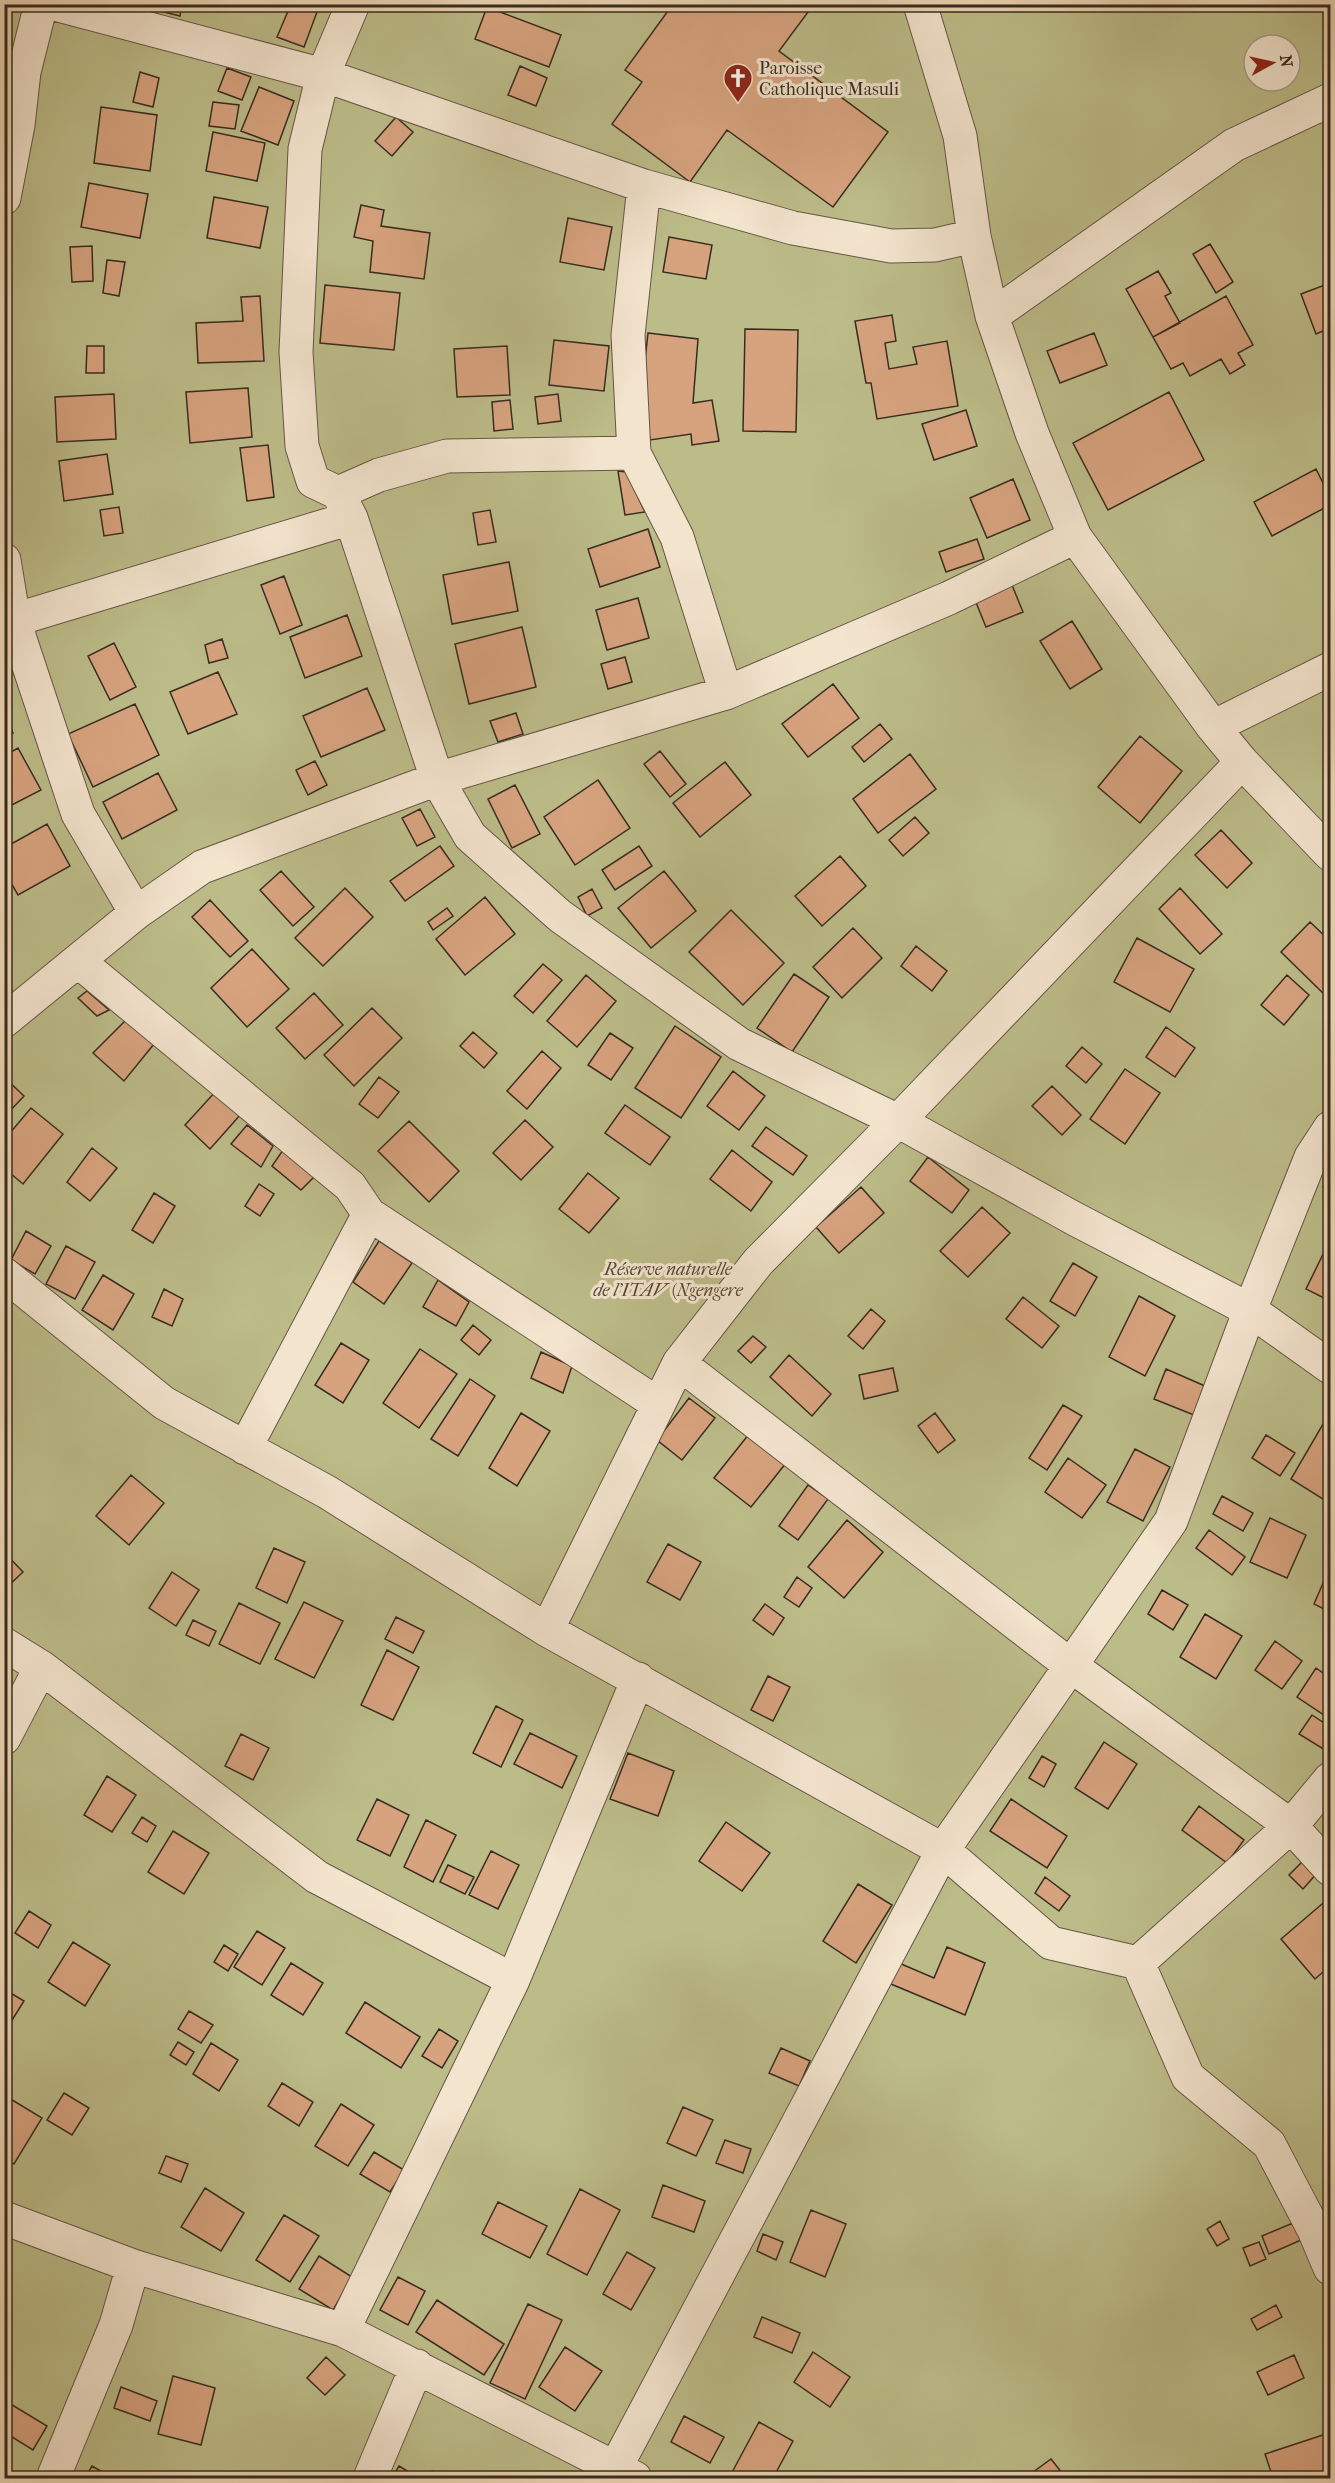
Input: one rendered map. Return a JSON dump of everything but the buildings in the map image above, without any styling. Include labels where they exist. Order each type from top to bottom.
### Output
[{"type":"street","points":[[4,198],[18,125],[24,72],[41,4]]},
{"type":"street","points":[[55,4],[323,75],[644,186],[793,228],[891,246],[935,245],[974,236]]},
{"type":"street","points":[[353,4],[323,75],[305,149],[296,352],[302,446],[314,481],[345,505],[437,778],[470,836],[560,916],[739,1044],[898,1121],[1075,1219],[1250,1310],[1330,1367]]},
{"type":"street","points":[[920,4],[960,136],[974,236],[992,316],[1032,433],[1075,537],[1213,728],[1242,762],[1330,854]]},
{"type":"street","points":[[992,316],[1234,145],[1330,100]]},
{"type":"street","points":[[644,186],[628,335],[634,453],[677,537],[726,693]]},
{"type":"street","points":[[9,622],[345,505],[379,475],[447,456],[634,453]]},
{"type":"street","points":[[4,1021],[136,913],[202,867],[437,778],[726,693],[949,598],[1075,537]]},
{"type":"street","points":[[4,560],[9,622],[78,814],[136,913]]},
{"type":"street","points":[[1213,728],[1330,669]]},
{"type":"street","points":[[547,1630],[679,1363],[758,1262],[898,1121],[1242,762]]},
{"type":"street","points":[[78,961],[350,1186],[369,1214],[658,1404]]},
{"type":"street","points":[[4,2218],[133,2266],[343,2330],[417,2366],[620,2475],[943,1850],[1171,1521],[1250,1310],[1311,1157],[1330,1128]]},
{"type":"street","points":[[245,1448],[369,1214]]},
{"type":"street","points":[[4,1274],[164,1403],[327,1492],[547,1630],[943,1850],[1051,1943],[1138,1963]]},
{"type":"street","points":[[679,1363],[1070,1665],[1291,1826],[1330,1869]]},
{"type":"street","points":[[4,1644],[41,1666],[317,1877],[513,1980]]},
{"type":"street","points":[[4,1738],[41,1666]]},
{"type":"street","points":[[343,2330],[513,1980],[638,1679]]},
{"type":"street","points":[[1138,1963],[1291,1826],[1330,1779]]},
{"type":"street","points":[[1138,1963],[1188,2077],[1269,2144],[1322,2228],[1330,2268]]},
{"type":"street","points":[[53,2478],[116,2325],[133,2266]]},
{"type":"street","points":[[370,2478],[417,2366]]},
{"type":"green space","name":"Réserve naturelle de l'ITAV (Ngengere","points":[[5,5],[1330,5],[1330,2478],[5,2478]]},
{"type":"place","name":"Paroisse Catholique Masuli","points":[[738,104]]}]
